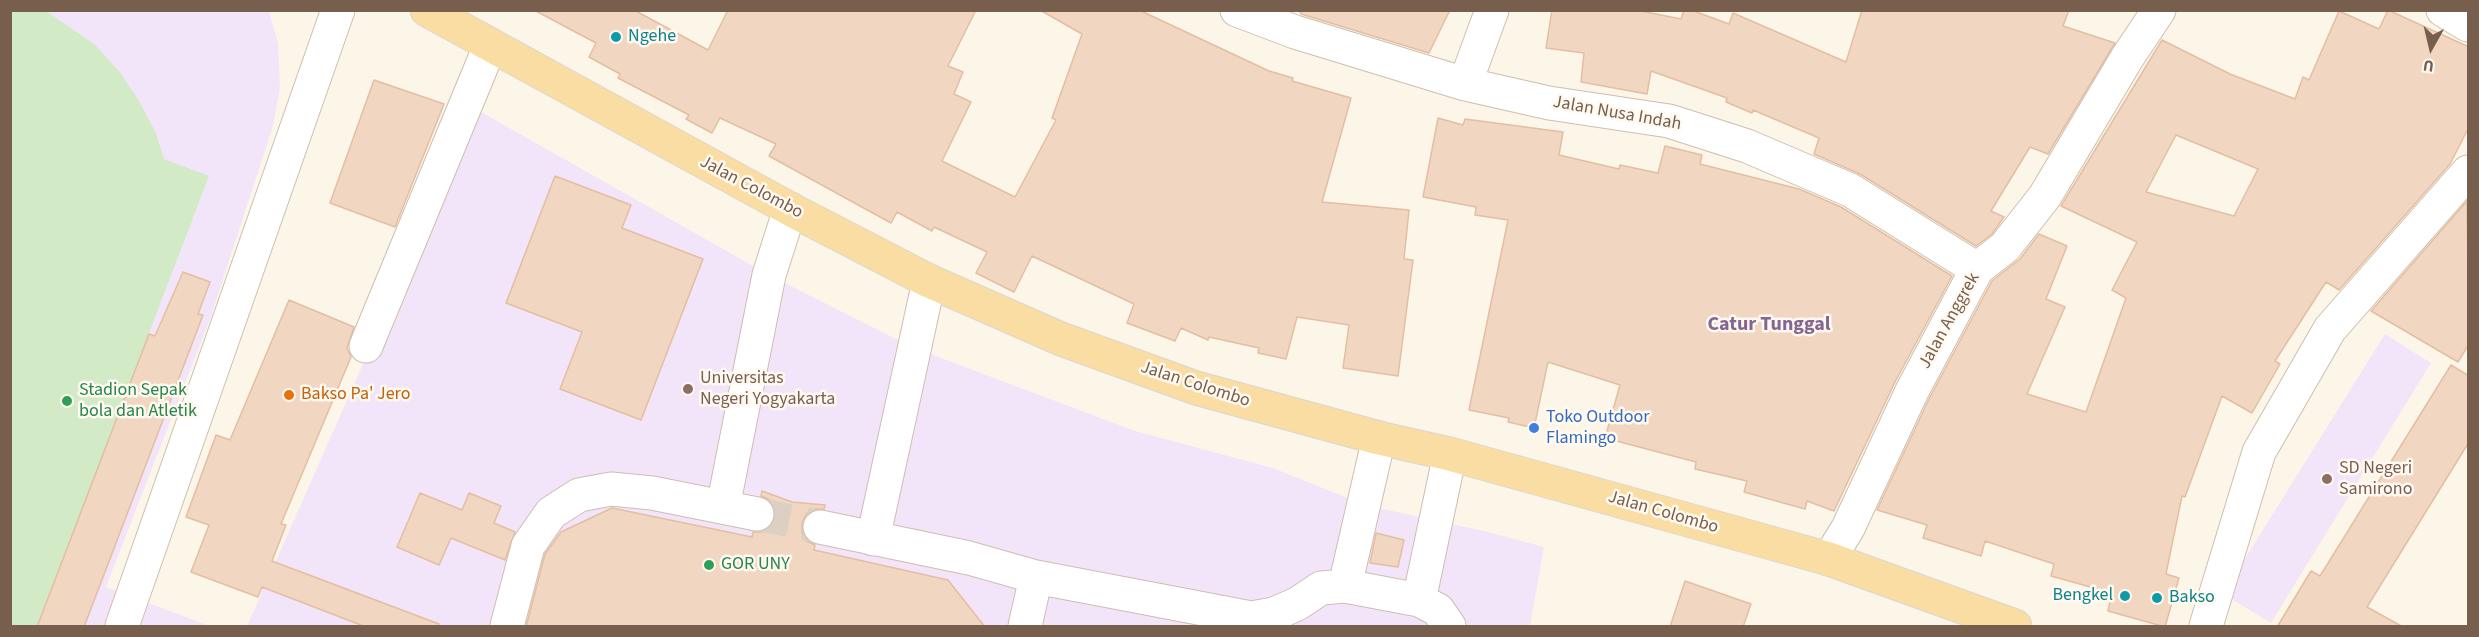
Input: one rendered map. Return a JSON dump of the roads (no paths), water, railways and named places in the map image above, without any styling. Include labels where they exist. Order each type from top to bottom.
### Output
[{"type":"main road","name":"Jalan Colombo","points":[[427,10],[790,209],[929,281],[1061,339],[1196,388],[1379,438],[1450,454],[1829,559],[2015,627]]},
{"type":"street","points":[[122,627],[338,10]]},
{"type":"street","name":"Jalan Nusa Indah","points":[[1237,10],[1304,35],[1465,84],[1549,103],[1669,121],[1747,146],[1850,190],[1977,269]]},
{"type":"street","points":[[1465,84],[1492,10]]},
{"type":"street","name":"Jalan Anggrek","points":[[1829,559],[1848,528],[1912,391],[1977,269],[2005,247],[2045,196],[2127,58],[2159,10]]},
{"type":"street","points":[[2444,10],[2469,25]]},
{"type":"street","points":[[366,346],[490,46]]},
{"type":"street","points":[[2206,627],[2259,452],[2324,339],[2330,329],[2469,172]]},
{"type":"street","points":[[723,507],[769,275],[790,209]]},
{"type":"street","points":[[873,539],[929,281]]},
{"type":"street","points":[[1345,586],[1379,438]]},
{"type":"street","points":[[1419,600],[1450,454]]},
{"type":"street","points":[[507,627],[528,546],[551,513],[579,495],[611,489],[652,493],[757,514]]},
{"type":"street","points":[[820,527],[969,558],[1036,577],[1251,618],[1274,614],[1297,604],[1321,588],[1345,586],[1419,600],[1438,610],[1449,627]]},
{"type":"street","points":[[1025,627],[1036,577]]},
{"type":"tunnel","points":[[757,514],[820,527]]},
{"type":"place","name":"Ngehe","points":[[616,37]]},
{"type":"place","name":"Universitas Negeri Yogyakarta","points":[[688,389]]},
{"type":"place","name":"Bakso Pa' Jero","points":[[289,395]]},
{"type":"place","name":"Stadion Sepak bola dan Atletik","points":[[67,401]]},
{"type":"place","name":"Toko Outdoor Flamingo","points":[[1534,428]]},
{"type":"place","name":"SD Negeri Samirono","points":[[2327,479]]},
{"type":"place","name":"GOR UNY","points":[[709,565]]},
{"type":"place","name":"Bengkel","points":[[2125,596]]},
{"type":"place","name":"Bakso","points":[[2157,598]]},
{"type":"district","name":"Catur Tunggal","points":[[1769,326]]}]
